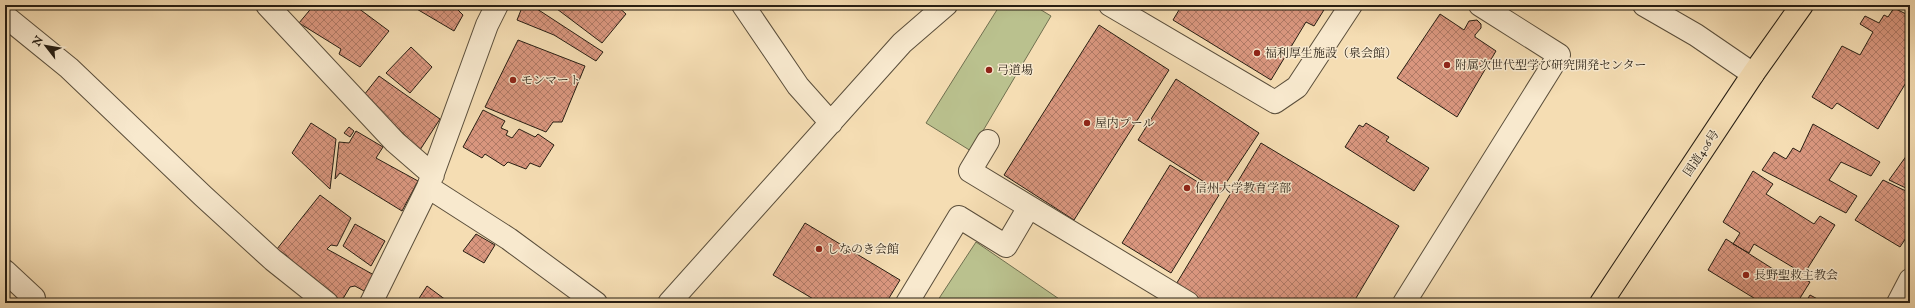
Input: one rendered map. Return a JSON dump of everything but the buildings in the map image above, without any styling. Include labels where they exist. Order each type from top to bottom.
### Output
[{"type":"highway","name":"国道406号","points":[[1601,303],[1754,74],[1802,5]]},
{"type":"street","points":[[267,5],[431,181],[596,303]]},
{"type":"street","points":[[371,303],[431,181],[487,26],[498,5]]},
{"type":"street","points":[[743,5],[798,86],[831,123]]},
{"type":"street","points":[[669,303],[902,43],[946,5]]},
{"type":"street","points":[[1110,5],[1275,102],[1297,87],[1351,5]]},
{"type":"street","points":[[1404,303],[1559,55],[1480,5]]},
{"type":"street","points":[[1644,5],[1696,35],[1754,74]]},
{"type":"street","points":[[5,16],[70,68],[203,196],[273,260],[327,303]]},
{"type":"street","points":[[988,141],[970,171],[1188,303]]},
{"type":"street","points":[[907,303],[959,217],[1006,246],[1029,207]]},
{"type":"street","points":[[5,271],[34,298],[30,303]]},
{"type":"street","points":[[1898,303],[1910,280]]},
{"type":"green space","name":"弓道場","points":[[1000,5],[1033,5],[1051,16],[971,151],[926,123]]},
{"type":"green space","points":[[976,242],[1065,303],[936,303]]},
{"type":"place","name":"福利厚生施設（泉会館）","points":[[1257,53]]},
{"type":"place","name":"附属次世代型学び研究開発センター","points":[[1447,65]]},
{"type":"place","name":"弓道場","points":[[989,70]]},
{"type":"place","name":"モンマート","points":[[513,80]]},
{"type":"place","name":"屋内プール","points":[[1087,123]]},
{"type":"place","name":"信州大学教育学部","points":[[1187,188]]},
{"type":"place","name":"しなのき会館","points":[[819,249]]},
{"type":"place","name":"長野聖救主教会","points":[[1746,275]]}]
